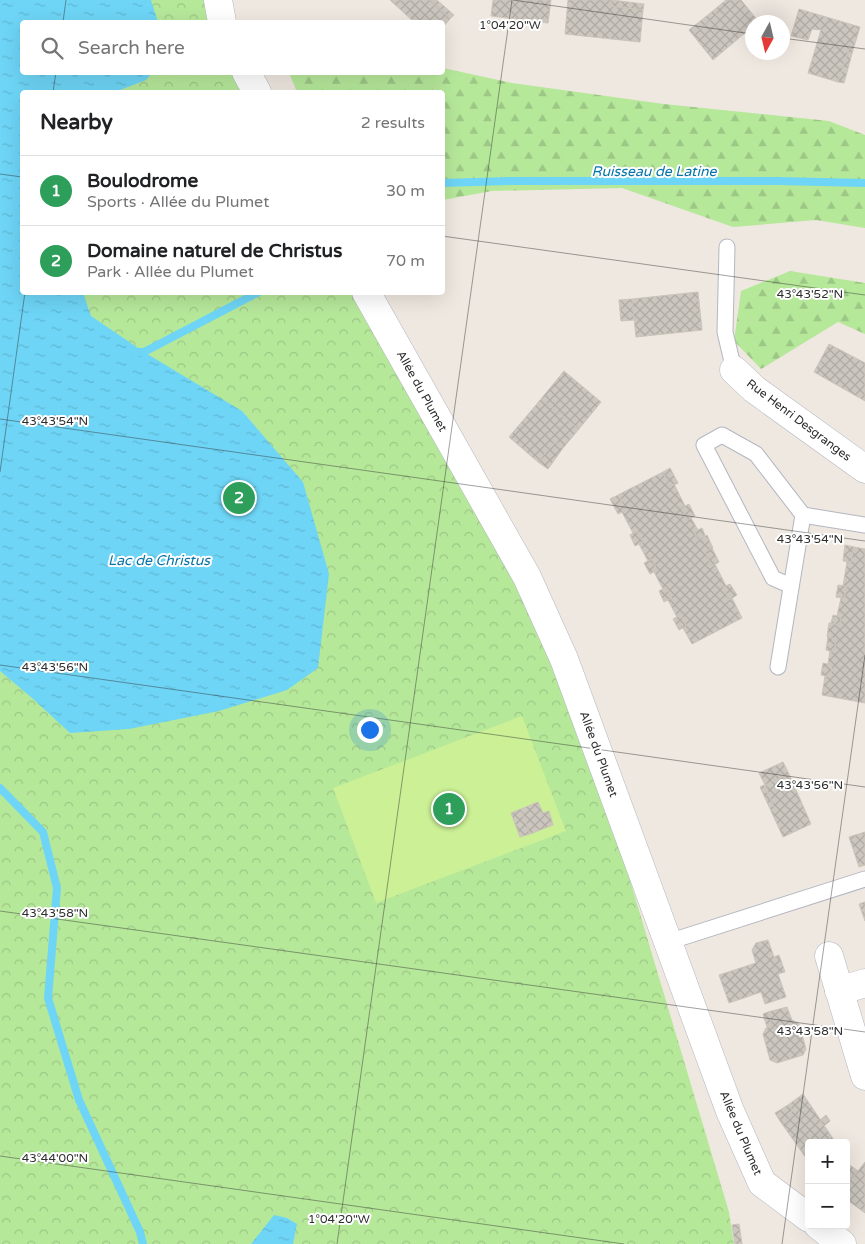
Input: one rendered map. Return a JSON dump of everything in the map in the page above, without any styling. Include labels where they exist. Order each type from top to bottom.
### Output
[{"type":"street","points":[[218,0],[222,20]]},
{"type":"street","points":[[248,75],[256,90]]},
{"type":"street","name":"Allée du Plumet","points":[[368,295],[531,585],[564,659],[730,1111],[762,1183],[805,1215]]},
{"type":"street","name":"Rue Henri Desgranges","points":[[734,370],[754,389],[865,469]]},
{"type":"street","points":[[829,956],[865,1076]]},
{"type":"street","points":[[839,991],[865,983]]},
{"type":"street","points":[[823,1229],[842,1244]]},
{"type":"lane","points":[[727,247],[725,332],[734,370]]},
{"type":"lane","points":[[791,586],[773,578],[704,445],[722,435],[756,454],[803,516],[865,525]]},
{"type":"lane","points":[[778,667],[803,516]]},
{"type":"lane","points":[[668,942],[865,879]]},
{"type":"green space","points":[[0,0],[218,0],[222,20],[20,20],[20,75],[247,75],[256,90],[20,90],[20,295],[368,295],[564,659],[729,1212],[734,1244],[0,1244]]},
{"type":"green space","points":[[445,68],[512,83],[664,104],[829,121],[865,135],[865,228],[816,220],[733,227],[622,188],[492,191],[445,200],[445,90],[296,90],[290,75],[445,75]]},
{"type":"green space","points":[[790,271],[865,283],[865,334],[838,322],[761,369],[734,341],[741,291]]},
{"type":"green space","points":[[522,716],[566,831],[376,903],[333,788]]},
{"type":"water","name":"Lac de Christus","points":[[0,0],[151,0],[157,20],[20,20],[20,75],[150,75],[146,80],[120,90],[20,90],[20,295],[84,295],[91,316],[144,352],[242,411],[303,482],[329,574],[318,668],[287,690],[219,711],[129,729],[70,733],[0,671]]},
{"type":"water","points":[[274,1215],[287,1218],[297,1224],[293,1244],[251,1244]]},
{"type":"building","points":[[390,0],[430,0],[450,19],[445,25],[445,20],[412,20]]},
{"type":"building","points":[[430,0],[437,0],[454,15],[450,19]]},
{"type":"building","points":[[493,0],[551,0],[548,23],[491,16]]},
{"type":"building","points":[[568,0],[612,0],[611,6],[643,10],[640,42],[565,34]]},
{"type":"building","points":[[612,0],[644,4],[643,10],[611,6]]},
{"type":"building","points":[[726,0],[741,0],[753,15],[745,15],[745,33],[713,60],[693,35],[717,15],[714,10]]},
{"type":"building","points":[[799,9],[860,27],[853,50],[849,49],[838,82],[808,73],[821,30],[812,29],[808,40],[791,36]]},
{"type":"building","points":[[714,10],[717,15],[693,35],[689,30]]},
{"type":"building","points":[[849,49],[853,50],[844,83],[838,82]]},
{"type":"building","points":[[698,292],[702,330],[636,337],[632,299]]},
{"type":"building","points":[[632,299],[634,320],[621,321],[619,300]]},
{"type":"building","points":[[829,344],[865,363],[865,401],[814,372]]},
{"type":"building","points":[[564,371],[601,402],[579,429],[541,399]]},
{"type":"building","points":[[541,399],[579,429],[563,448],[555,442],[538,462],[509,437]]},
{"type":"building","points":[[555,442],[563,448],[548,469],[538,462]]},
{"type":"building","points":[[670,468],[678,483],[670,487],[663,472]]},
{"type":"building","points":[[663,472],[670,487],[674,484],[685,506],[681,508],[688,520],[691,518],[698,530],[694,532],[698,540],[707,535],[713,548],[705,552],[712,566],[715,564],[726,586],[723,587],[729,600],[732,598],[742,618],[692,644],[683,628],[686,626],[681,615],[677,617],[668,600],[672,598],[666,587],[663,589],[654,572],[657,570],[652,559],[648,561],[639,544],[643,542],[637,531],[633,533],[622,512],[626,510],[618,495]]},
{"type":"building","points":[[618,495],[626,510],[618,514],[610,499]]},
{"type":"building","points":[[689,504],[695,516],[688,520],[681,508]]},
{"type":"building","points":[[702,528],[705,535],[698,540],[694,532]]},
{"type":"building","points":[[637,531],[643,542],[635,546],[630,535]]},
{"type":"building","points":[[845,545],[854,547],[851,562],[843,561]]},
{"type":"building","points":[[854,547],[865,549],[865,703],[822,695],[825,676],[830,677],[832,665],[828,664],[830,651],[834,652],[836,639],[827,637],[829,623],[840,625],[841,617],[837,616],[841,598],[844,598],[847,586],[843,586],[847,562],[851,562]]},
{"type":"building","points":[[712,548],[719,562],[712,566],[705,552]]},
{"type":"building","points":[[652,559],[657,570],[650,574],[644,563]]},
{"type":"building","points":[[730,584],[737,595],[729,600],[723,587]]},
{"type":"building","points":[[838,585],[847,586],[844,598],[836,597]]},
{"type":"building","points":[[666,587],[672,598],[664,602],[659,591]]},
{"type":"building","points":[[681,615],[686,626],[679,630],[673,619]]},
{"type":"building","points":[[833,615],[841,617],[840,625],[831,623]]},
{"type":"building","points":[[828,637],[836,639],[834,652],[826,650]]},
{"type":"building","points":[[823,663],[832,665],[830,677],[821,675]]},
{"type":"building","points":[[783,762],[789,774],[765,785],[759,773]]},
{"type":"building","points":[[789,774],[811,824],[783,837],[771,811],[775,809],[765,785]]},
{"type":"building","points":[[764,785],[775,809],[771,811],[760,787]]},
{"type":"building","points":[[538,802],[543,813],[549,811],[553,825],[530,834],[521,809]]},
{"type":"building","points":[[521,809],[530,834],[520,837],[511,813]]},
{"type":"building","points":[[865,832],[865,865],[859,867],[849,837]]},
{"type":"building","points":[[865,902],[865,921],[859,904]]},
{"type":"building","points":[[768,940],[774,957],[779,955],[785,972],[778,974],[786,997],[765,1004],[761,992],[729,1003],[719,975],[756,963],[752,950],[756,943]]},
{"type":"building","points":[[787,1007],[792,1020],[799,1024],[806,1049],[803,1055],[777,1063],[770,1060],[763,1034],[766,1028],[772,1026],[768,1012]]},
{"type":"building","points":[[768,1012],[772,1026],[767,1027],[763,1014]]},
{"type":"building","points":[[803,1094],[833,1139],[805,1139],[805,1156],[782,1124],[790,1118],[792,1110],[788,1105]]},
{"type":"building","points":[[788,1105],[792,1110],[790,1118],[782,1124],[775,1113]]},
{"type":"building","points":[[826,1115],[830,1121],[824,1126],[820,1120]]},
{"type":"building","points":[[865,1162],[865,1213],[850,1202],[851,1180]]},
{"type":"building","points":[[850,1165],[858,1171],[850,1179]]},
{"type":"building","points":[[739,1224],[742,1244],[735,1244],[732,1225]]},
{"type":"waterway","name":"Ruisseau de Latine","points":[[445,183],[512,181],[778,181],[865,183]]},
{"type":"waterway","name":"Ruisseau de Latine","points":[[136,352],[144,352],[253,295]]},
{"type":"waterway","points":[[0,788],[43,832],[57,888],[48,998],[79,1100],[140,1232],[143,1244]]},
{"type":"place","name":"Domaine naturel de Christus","points":[[239,498]]},
{"type":"place","name":"Boulodrome","points":[[449,809]]}]
